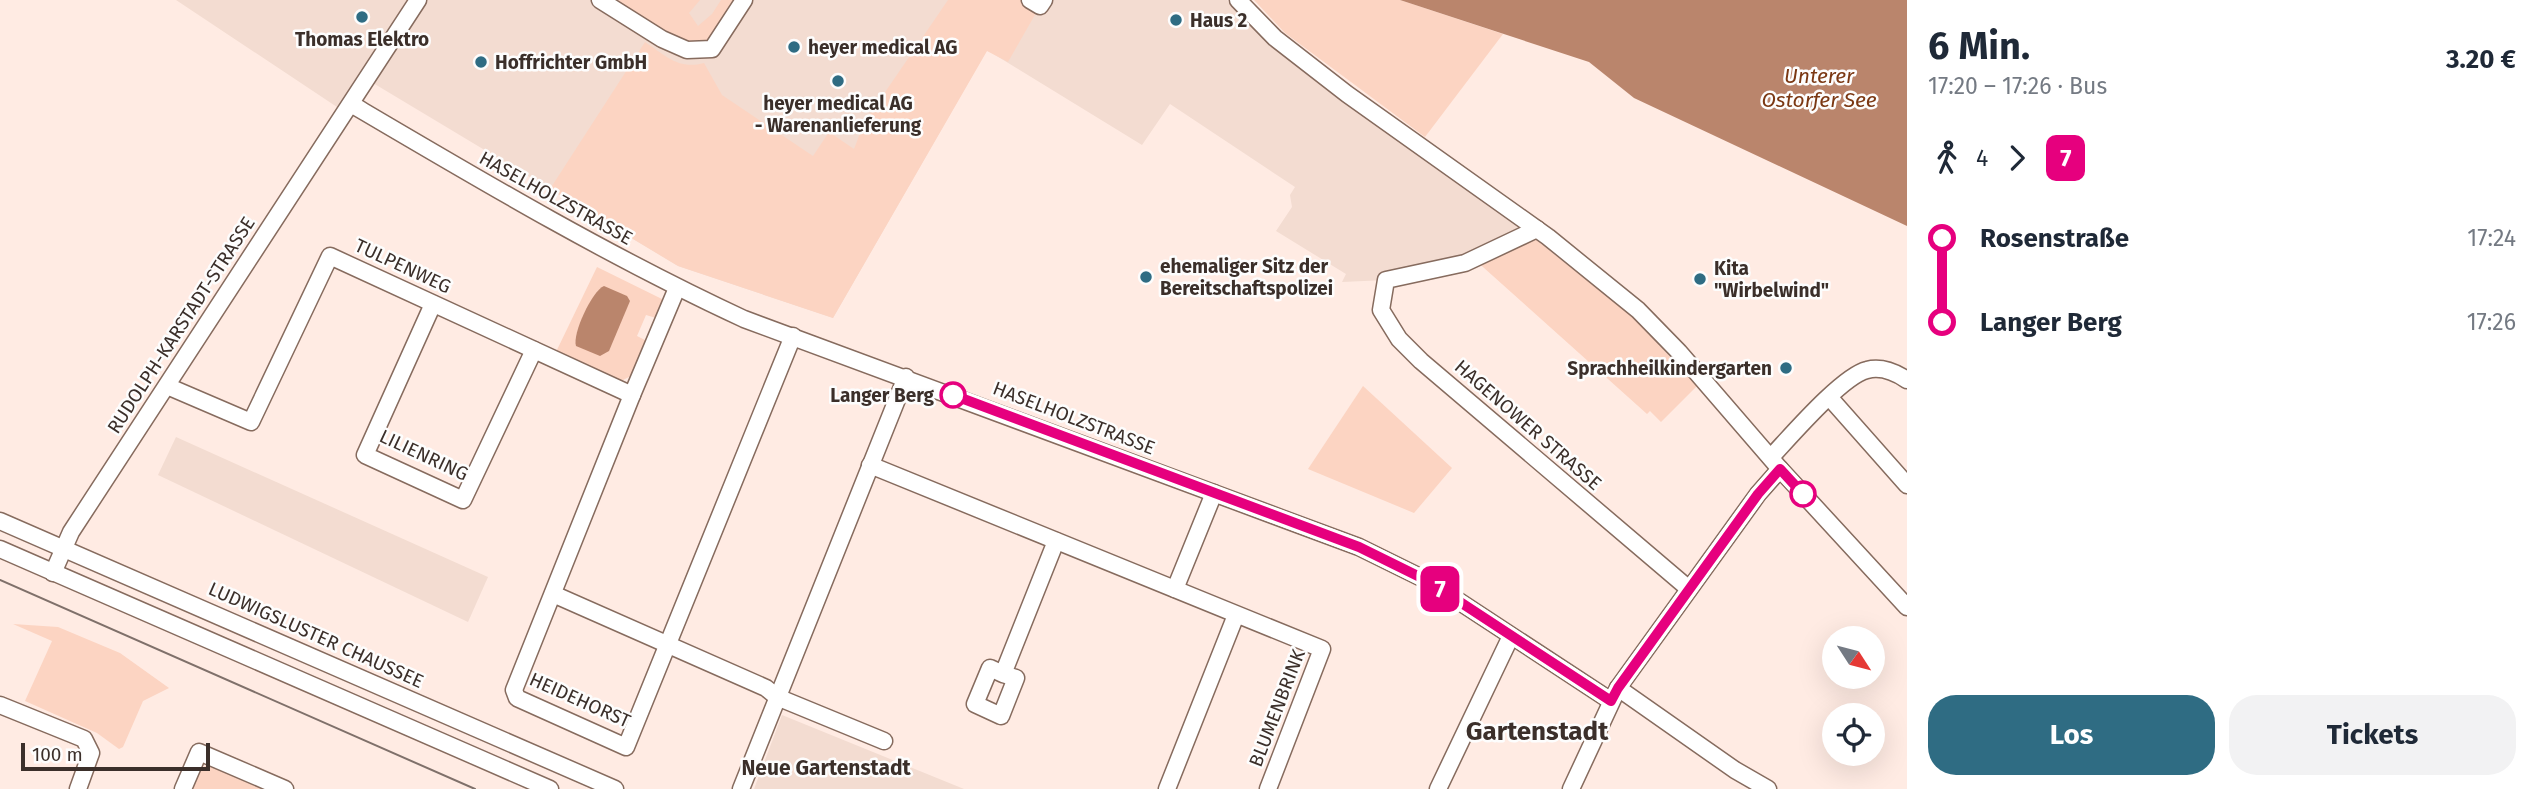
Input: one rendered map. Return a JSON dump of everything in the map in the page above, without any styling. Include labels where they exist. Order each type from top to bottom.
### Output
[{"type":"street","name":"RUDOLPH-KARSTADT-STRASSE","points":[[53,573],[71,532],[418,0]]},
{"type":"street","points":[[600,0],[662,39],[687,50],[712,49],[744,0]]},
{"type":"street","points":[[1238,0],[1275,38],[1337,86],[1537,229],[1638,310],[1679,352],[1775,463],[1907,607]]},
{"type":"street","name":"HASELHOLZSTRASSE","points":[[351,104],[539,215],[677,288],[744,318],[1359,547],[1428,581],[1511,636],[1768,789]]},
{"type":"street","name":"HAGENOWER STRASSE","points":[[1537,229],[1465,263],[1387,280],[1381,310],[1399,339],[1421,361],[1689,589]]},
{"type":"street","name":"TULPENWEG","points":[[167,386],[251,422],[330,256],[632,394]]},
{"type":"street","points":[[632,394],[677,288]]},
{"type":"street","name":"LILIENRING","points":[[433,304],[365,455],[463,500],[534,350]]},
{"type":"street","name":"HEIDEHORST","points":[[632,394],[514,690],[517,698],[626,747],[793,336]]},
{"type":"street","points":[[1571,789],[1614,695],[1758,494],[1775,463],[1843,384],[1865,370],[1895,372],[1907,380]]},
{"type":"street","points":[[741,789],[906,377]]},
{"type":"street","points":[[1830,398],[1907,485]]},
{"type":"street","points":[[870,466],[1175,589],[1214,493]]},
{"type":"street","name":"LUDWIGSLUSTER CHAUSSEE","points":[[0,521],[615,789]]},
{"type":"street","points":[[1003,674],[1056,541]]},
{"type":"street","points":[[0,549],[550,789]]},
{"type":"street","name":"BLUMENBRINK","points":[[1175,589],[1322,649],[1268,789]]},
{"type":"street","points":[[553,594],[766,688],[776,697],[884,741]]},
{"type":"street","points":[[1167,789],[1236,615]]},
{"type":"street","points":[[1438,789],[1511,636]]},
{"type":"street","points":[[0,705],[84,739],[92,753],[78,789]]},
{"type":"street","points":[[183,789],[199,752],[285,789]]},
{"type":"shaded area","points":[[176,0],[1227,0],[1267,42],[1528,233],[1465,263],[1386,280],[1342,282],[1346,274],[1276,231],[1292,207],[1290,195],[1295,187],[1170,104],[1142,145],[987,50],[833,318],[678,266],[363,77],[340,109]]},
{"type":"shaded area","points":[[614,0],[700,0],[689,13],[698,26],[712,14],[721,0],[734,0],[707,40],[697,47],[683,44]]},
{"type":"shaded area","points":[[948,0],[1032,0],[1040,6],[1008,62],[987,51],[833,318],[678,266],[550,189],[645,42],[680,63],[704,63],[722,95],[813,156],[829,132],[854,149],[864,123]]},
{"type":"shaded area","points":[[1254,0],[1400,0],[1503,34],[1425,137],[1285,33]]},
{"type":"shaded area","points":[[1528,233],[1634,318],[1697,386],[1661,422],[1650,411],[1647,414],[1474,259]]},
{"type":"shaded area","points":[[597,267],[664,300],[656,318],[646,315],[637,336],[647,341],[631,376],[619,382],[555,354]]},
{"type":"shaded area","points":[[1363,386],[1452,468],[1414,513],[1308,469]]},
{"type":"shaded area","points":[[176,437],[488,577],[468,622],[158,475]]},
{"type":"shaded area","points":[[13,624],[58,627],[120,653],[169,688],[143,701],[123,747],[119,749],[97,733],[25,701],[52,641]]},
{"type":"shaded area","points":[[782,715],[964,789],[754,789]]},
{"type":"shaded area","points":[[211,764],[270,789],[190,789],[198,769]]},
{"type":"water","name":"Unterer Ostorfer See","points":[[1400,0],[1907,0],[1907,226],[1634,98],[1589,62]]},
{"type":"water","points":[[604,286],[627,296],[630,301],[609,351],[600,356],[576,346],[576,340],[589,304]]},
{"type":"tram line","points":[[0,580],[475,789]]},
{"type":"bus line","name":"7","points":[[953,395],[1359,547],[1428,581],[1611,701],[1758,494],[1780,469],[1803,494]]},
{"type":"place","name":"Thomas Elektro","points":[[362,17]]},
{"type":"place","name":"Haus 2","points":[[1176,20]]},
{"type":"place","name":"heyer medical AG","points":[[794,47]]},
{"type":"place","name":"Hoffrichter GmbH","points":[[481,62]]},
{"type":"place","name":"heyer medical AG - Warenanlieferung","points":[[838,81]]},
{"type":"place","name":"ehemaliger Sitz der Bereitschaftspolizei","points":[[1146,277]]},
{"type":"place","name":"Kita \"Wirbelwind\"","points":[[1700,279]]},
{"type":"place","name":"Sprachheilkindergarten","points":[[1786,368]]},
{"type":"place","name":"Langer Berg","points":[[953,395]]},
{"type":"district","name":"Gartenstadt","points":[[1537,731]]},
{"type":"district","name":"Neue Gartenstadt","points":[[826,768]]}]
